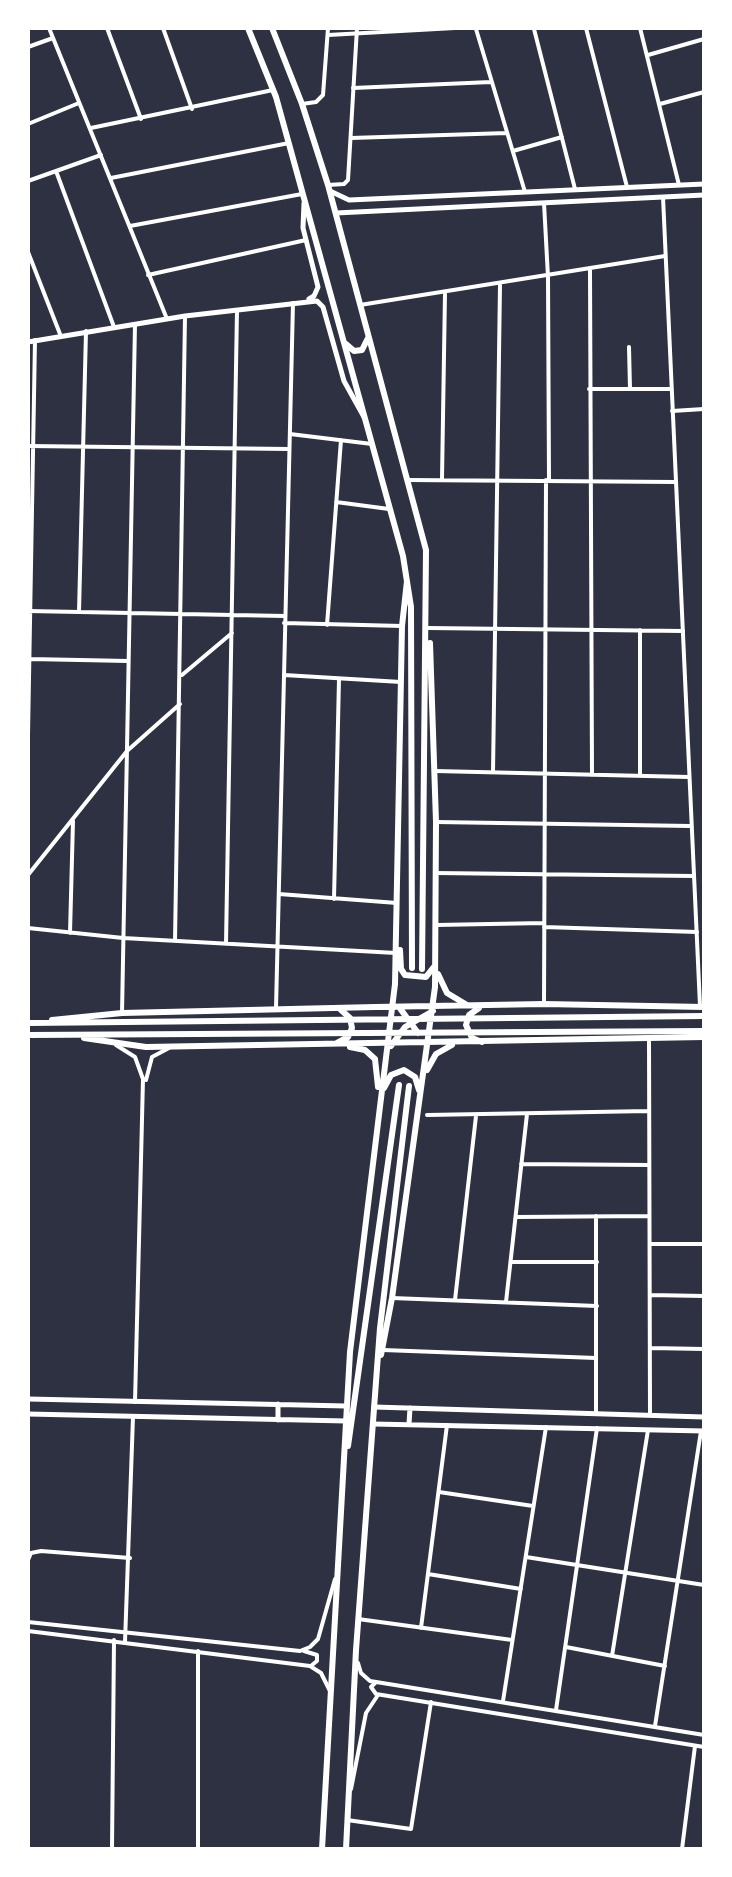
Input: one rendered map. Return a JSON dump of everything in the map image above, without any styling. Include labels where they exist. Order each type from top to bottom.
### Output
[{"type":"highway","points":[[272,28],[302,104],[329,188],[426,550],[428,628],[422,969]]},
{"type":"highway","points":[[251,30],[273,90],[304,194],[407,581],[412,659],[412,968]]},
{"type":"highway","points":[[345,341],[350,349],[362,350],[367,345],[368,333]]},
{"type":"highway","points":[[322,1849],[333,1700],[346,1406],[378,1107],[394,1009],[402,626],[407,581]]},
{"type":"highway","points":[[378,1360],[383,1350],[392,1298],[435,981],[434,664],[428,628]]},
{"type":"highway","points":[[397,907],[404,974],[429,976],[436,944]]},
{"type":"highway","points":[[436,957],[444,989],[455,1000],[474,1006]]},
{"type":"highway","points":[[375,1007],[386,1002],[395,984]]},
{"type":"highway","points":[[32,1023],[122,1013],[375,1007],[430,1009],[544,1004],[702,1007]]},
{"type":"highway","points":[[491,1006],[472,1012],[466,1028],[475,1040],[493,1043]]},
{"type":"highway","points":[[318,1045],[340,1042],[350,1034],[350,1018],[334,1009]]},
{"type":"highway","points":[[394,1009],[425,1042]]},
{"type":"highway","points":[[389,1043],[430,1009]]},
{"type":"highway","points":[[32,1023],[704,1016]]},
{"type":"highway","points":[[32,1035],[704,1031]]},
{"type":"highway","points":[[32,1035],[146,1047],[456,1044],[704,1037]]},
{"type":"highway","points":[[421,1091],[432,1059],[456,1044]]},
{"type":"highway","points":[[340,1046],[365,1050],[375,1059],[378,1107]]},
{"type":"highway","points":[[378,1107],[388,1078],[404,1070],[418,1082],[418,1114]]},
{"type":"highway","points":[[345,1465],[399,1085]]},
{"type":"highway","points":[[346,1849],[356,1650],[374,1407],[409,1086]]},
{"type":"main road","points":[[329,188],[349,200],[704,184]]},
{"type":"main road","points":[[304,194],[306,240],[318,287],[314,296],[304,301]]},
{"type":"main road","points":[[336,213],[704,195]]},
{"type":"main road","points":[[31,341],[185,316],[317,301],[321,304],[344,381],[365,419]]},
{"type":"main road","points":[[28,1399],[346,1406]]},
{"type":"main road","points":[[36,1399],[32,1414],[346,1421]]},
{"type":"main road","points":[[278,1404],[278,1420]]},
{"type":"main road","points":[[374,1407],[704,1417]]},
{"type":"main road","points":[[409,1424],[410,1408]]},
{"type":"main road","points":[[373,1424],[702,1431]]},
{"type":"street","points":[[49,28],[168,319]]},
{"type":"street","points":[[107,28],[141,119]]},
{"type":"street","points":[[163,28],[192,109]]},
{"type":"street","points":[[302,104],[316,102],[323,95],[328,28]]},
{"type":"street","points":[[328,35],[357,30],[455,28]]},
{"type":"street","points":[[462,28],[550,28]]},
{"type":"street","points":[[586,28],[627,187]]},
{"type":"street","points":[[640,28],[679,185]]},
{"type":"street","points":[[476,29],[525,192]]},
{"type":"street","points":[[534,29],[575,190]]},
{"type":"street","points":[[329,188],[348,180],[357,30]]},
{"type":"street","points":[[28,47],[53,38]]},
{"type":"street","points":[[648,55],[704,39]]},
{"type":"street","points":[[353,88],[492,82]]},
{"type":"street","points":[[91,128],[273,90]]},
{"type":"street","points":[[660,104],[704,92]]},
{"type":"street","points":[[28,124],[79,103]]},
{"type":"street","points":[[351,138],[507,133]]},
{"type":"street","points":[[513,151],[562,137]]},
{"type":"street","points":[[111,178],[289,143]]},
{"type":"street","points":[[28,181],[101,155]]},
{"type":"street","points":[[56,171],[114,327]]},
{"type":"street","points":[[130,226],[304,194]]},
{"type":"street","points":[[663,197],[702,1007]]},
{"type":"street","points":[[544,203],[548,277],[544,1004]]},
{"type":"street","points":[[148,275],[306,240]]},
{"type":"street","points":[[28,252],[60,334]]},
{"type":"street","points":[[360,305],[500,285],[665,256]]},
{"type":"street","points":[[590,270],[592,775]]},
{"type":"street","points":[[493,772],[500,285]]},
{"type":"street","points":[[442,479],[445,293]]},
{"type":"street","points":[[276,1011],[293,303]]},
{"type":"street","points":[[226,944],[237,310]]},
{"type":"street","points":[[175,941],[182,675],[185,316]]},
{"type":"street","points":[[122,1013],[135,324]]},
{"type":"street","points":[[79,612],[86,331]]},
{"type":"street","points":[[28,735],[31,341]]},
{"type":"street","points":[[629,347],[630,389]]},
{"type":"street","points":[[589,389],[671,389]]},
{"type":"street","points":[[672,411],[704,409]]},
{"type":"street","points":[[290,434],[372,444]]},
{"type":"street","points":[[327,625],[341,440]]},
{"type":"street","points":[[31,446],[289,449]]},
{"type":"street","points":[[407,480],[676,482]]},
{"type":"street","points":[[336,502],[390,509]]},
{"type":"street","points":[[30,611],[285,616]]},
{"type":"street","points":[[284,623],[402,626]]},
{"type":"street","points":[[428,628],[683,631]]},
{"type":"street","points":[[640,630],[640,776]]},
{"type":"street","points":[[182,675],[232,633]]},
{"type":"street","points":[[30,659],[129,661]]},
{"type":"street","points":[[284,675],[401,682]]},
{"type":"street","points":[[334,899],[339,679]]},
{"type":"street","points":[[28,875],[127,751],[181,703]]},
{"type":"street","points":[[435,771],[689,777]]},
{"type":"street","points":[[70,933],[73,821]]},
{"type":"street","points":[[436,822],[691,826]]},
{"type":"street","points":[[435,873],[694,876]]},
{"type":"street","points":[[278,894],[397,907]]},
{"type":"street","points":[[436,925],[544,925],[697,932]]},
{"type":"street","points":[[28,928],[123,938],[396,953]]},
{"type":"street","points":[[649,1039],[650,1415]]},
{"type":"street","points":[[104,1041],[135,1057],[142,1069],[135,1402]]},
{"type":"street","points":[[143,1094],[152,1057],[176,1046]]},
{"type":"street","points":[[427,1115],[649,1111]]},
{"type":"street","points":[[506,1302],[527,1114]]},
{"type":"street","points":[[455,1300],[476,1115]]},
{"type":"street","points":[[521,1164],[649,1165]]},
{"type":"street","points":[[596,1216],[596,1414]]},
{"type":"street","points":[[516,1217],[649,1216]]},
{"type":"street","points":[[650,1244],[704,1244]]},
{"type":"street","points":[[512,1262],[597,1262]]},
{"type":"street","points":[[650,1295],[704,1296]]},
{"type":"street","points":[[392,1298],[597,1306]]},
{"type":"street","points":[[650,1348],[704,1349]]},
{"type":"street","points":[[383,1350],[596,1358]]},
{"type":"street","points":[[125,1642],[133,1417]]},
{"type":"street","points":[[421,1628],[447,1425]]},
{"type":"street","points":[[503,1701],[546,1427]]},
{"type":"street","points":[[556,1710],[597,1428]]},
{"type":"street","points":[[612,1656],[648,1430]]},
{"type":"street","points":[[655,1726],[702,1431]]},
{"type":"street","points":[[439,1492],[533,1506]]},
{"type":"street","points":[[28,1560],[31,1553],[41,1551],[130,1558]]},
{"type":"street","points":[[526,1557],[704,1585]]},
{"type":"street","points":[[300,1651],[318,1639],[338,1565]]},
{"type":"street","points":[[428,1574],[521,1589]]},
{"type":"street","points":[[358,1619],[512,1640]]},
{"type":"street","points":[[28,1622],[300,1651],[317,1655],[317,1661],[310,1666]]},
{"type":"street","points":[[28,1631],[310,1666],[325,1678],[333,1700]]},
{"type":"street","points":[[112,1849],[114,1640]]},
{"type":"street","points":[[566,1647],[665,1666]]},
{"type":"street","points":[[356,1650],[363,1676],[382,1682],[704,1735]]},
{"type":"street","points":[[198,1651],[198,1849]]},
{"type":"street","points":[[382,1682],[371,1687],[373,1693],[704,1747]]},
{"type":"street","points":[[349,1795],[366,1713],[380,1694]]},
{"type":"street","points":[[347,1820],[411,1829],[431,1702]]},
{"type":"street","points":[[682,1849],[695,1746]]}]
